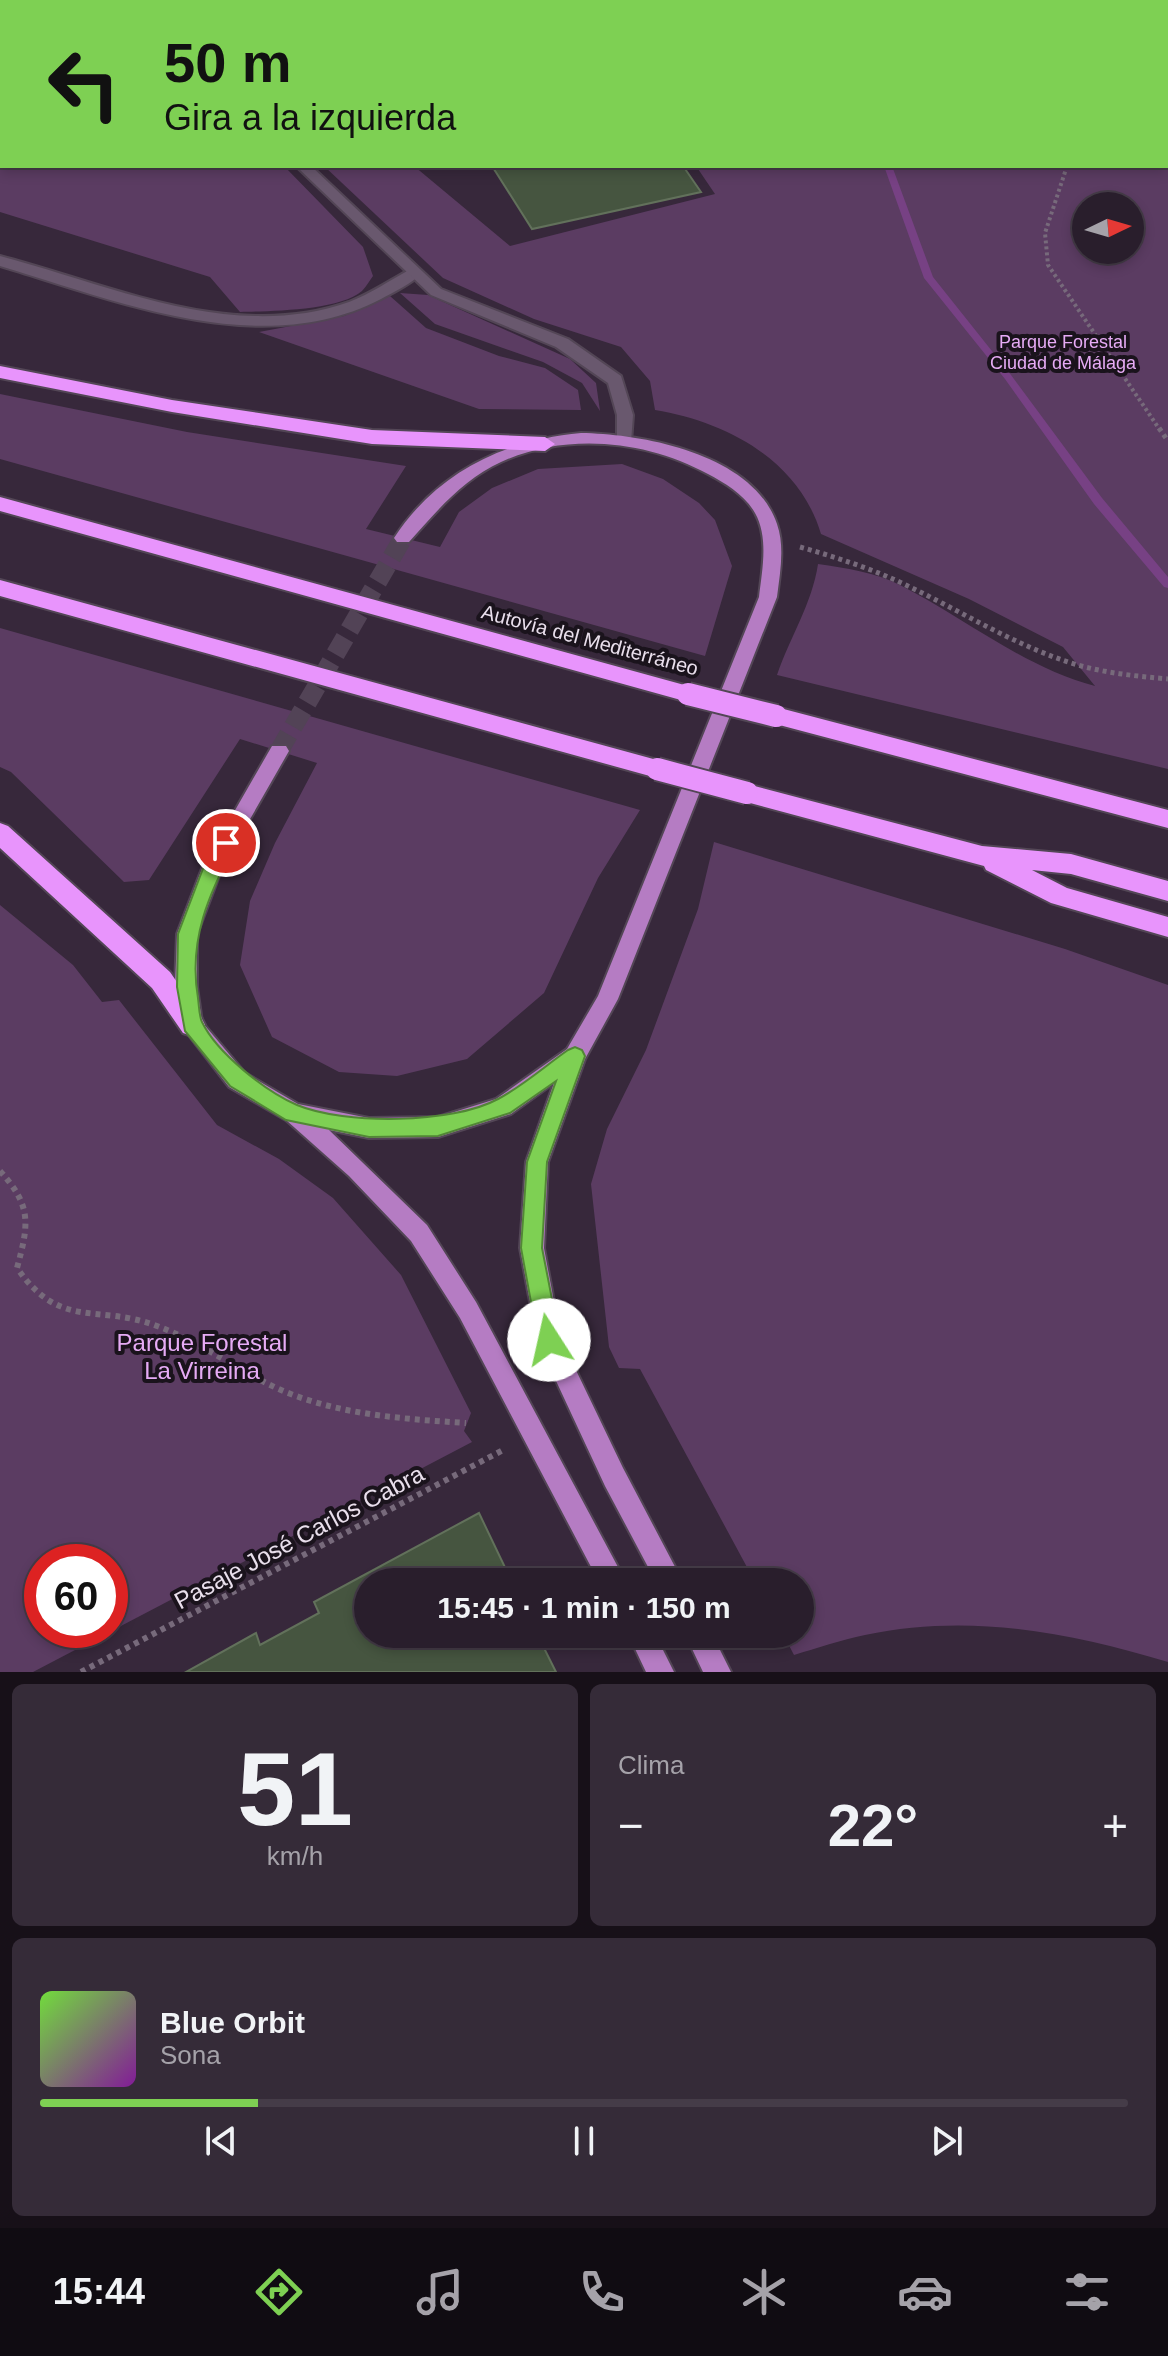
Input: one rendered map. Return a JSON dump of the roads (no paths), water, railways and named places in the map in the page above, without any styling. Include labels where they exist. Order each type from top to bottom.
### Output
[{"type":"highway","points":[[0,372],[172,406],[372,437],[545,444]]},
{"type":"highway","name":"Autovía del Mediterráneo","points":[[0,504],[688,694],[1168,819]]},
{"type":"highway","points":[[0,588],[982,856],[1071,864],[1168,891]]},
{"type":"highway","points":[[0,833],[161,980],[192,1025]]},
{"type":"highway","points":[[982,856],[1060,896],[1168,927]]},
{"type":"main road","points":[[403,538],[435,501],[464,476],[496,457],[545,444],[625,438],[699,460],[745,488],[764,513],[774,541],[768,597],[607,999],[575,1056],[537,1162],[532,1248],[549,1340],[614,1477],[663,1568]]},
{"type":"main road","points":[[279,751],[213,866],[187,934],[186,987],[192,1025],[237,1080],[294,1113],[357,1169],[419,1233],[468,1310],[606,1568]]},
{"type":"main road","points":[[294,1113],[369,1128],[438,1127],[503,1107],[575,1056]]},
{"type":"main road","points":[[648,1648],[661,1672]]},
{"type":"main road","points":[[705,1648],[718,1672]]},
{"type":"street","points":[[306,168],[436,292],[562,343],[615,380],[625,415],[625,438]]},
{"type":"street","points":[[0,261],[175,311],[225,320],[280,321],[350,307],[414,273]]},
{"type":"waterway","points":[[889,168],[929,278],[1008,377],[1098,501],[1168,584]]},
{"type":"tunnel","points":[[279,751],[403,538]]},
{"type":"park label","name":"Parque Forestal Ciudad de Málaga","points":[[1063,352]]},
{"type":"park label","name":"Parque Forestal La Virreina","points":[[202,1356]]}]
